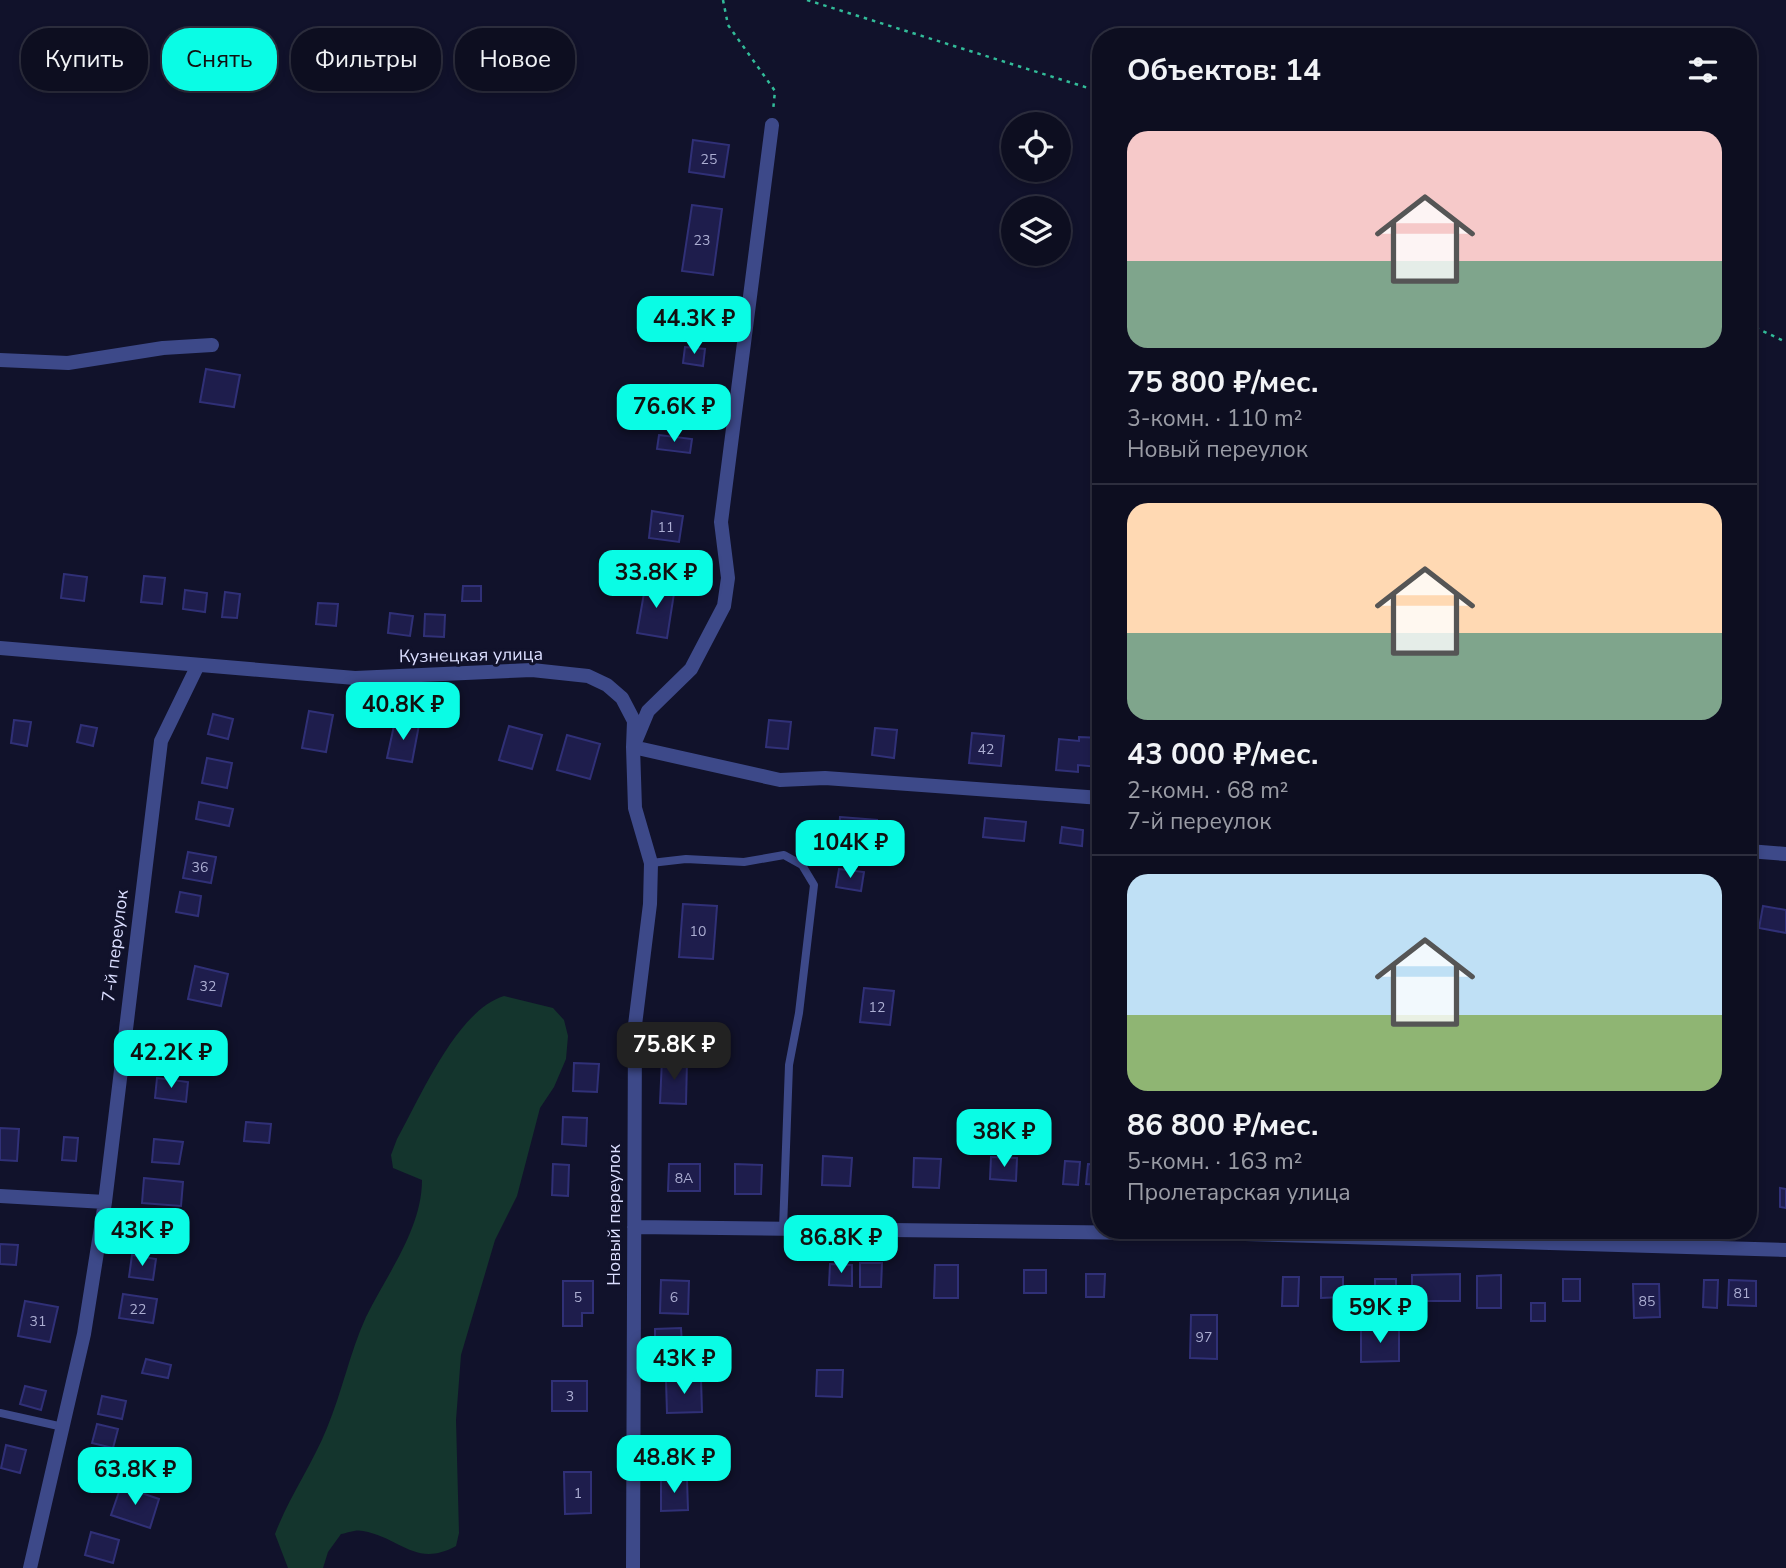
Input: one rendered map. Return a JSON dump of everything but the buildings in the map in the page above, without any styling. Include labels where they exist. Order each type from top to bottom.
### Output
[{"type":"street","name":"Новый переулок","points":[[633,1568],[635,1025],[650,904],[651,863],[635,808],[633,747],[648,711],[691,669],[724,606],[728,578],[721,522],[772,125]]},
{"type":"street","points":[[0,360],[68,363],[163,348],[212,345]]},
{"type":"street","name":"Кузнецкая улица","points":[[0,648],[355,678],[532,670],[588,676],[607,685],[622,698],[634,721],[633,747]]},
{"type":"street","name":"7-й переулок","points":[[30,1568],[83,1334],[105,1202],[161,741],[198,665]]},
{"type":"street","points":[[633,747],[780,780],[825,778],[1092,797]]},
{"type":"street","points":[[1757,852],[1786,854]]},
{"type":"street","points":[[0,1196],[105,1202]]},
{"type":"street","points":[[634,1227],[1092,1232]]},
{"type":"street","points":[[1414,1239],[1786,1250]]},
{"type":"lane","points":[[651,863],[686,859],[744,862],[783,855],[802,865],[814,885],[799,1013],[789,1065],[783,1229]]},
{"type":"lane","points":[[0,1413],[63,1427]]},
{"type":"path","points":[[723,0],[728,25],[775,91],[772,125]]},
{"type":"path","points":[[807,0],[1092,89]]},
{"type":"path","points":[[1757,328],[1786,342]]},
{"type":"green space","points":[[504,996],[553,1008],[564,1020],[568,1036],[566,1059],[554,1087],[540,1108],[517,1196],[495,1240],[461,1355],[456,1420],[459,1533],[456,1546],[442,1552],[419,1553],[376,1535],[355,1531],[341,1534],[328,1552],[323,1568],[288,1568],[275,1534],[327,1428],[366,1317],[402,1251],[416,1216],[422,1180],[393,1168],[391,1155],[397,1139],[429,1079],[456,1037],[487,1004]]}]
